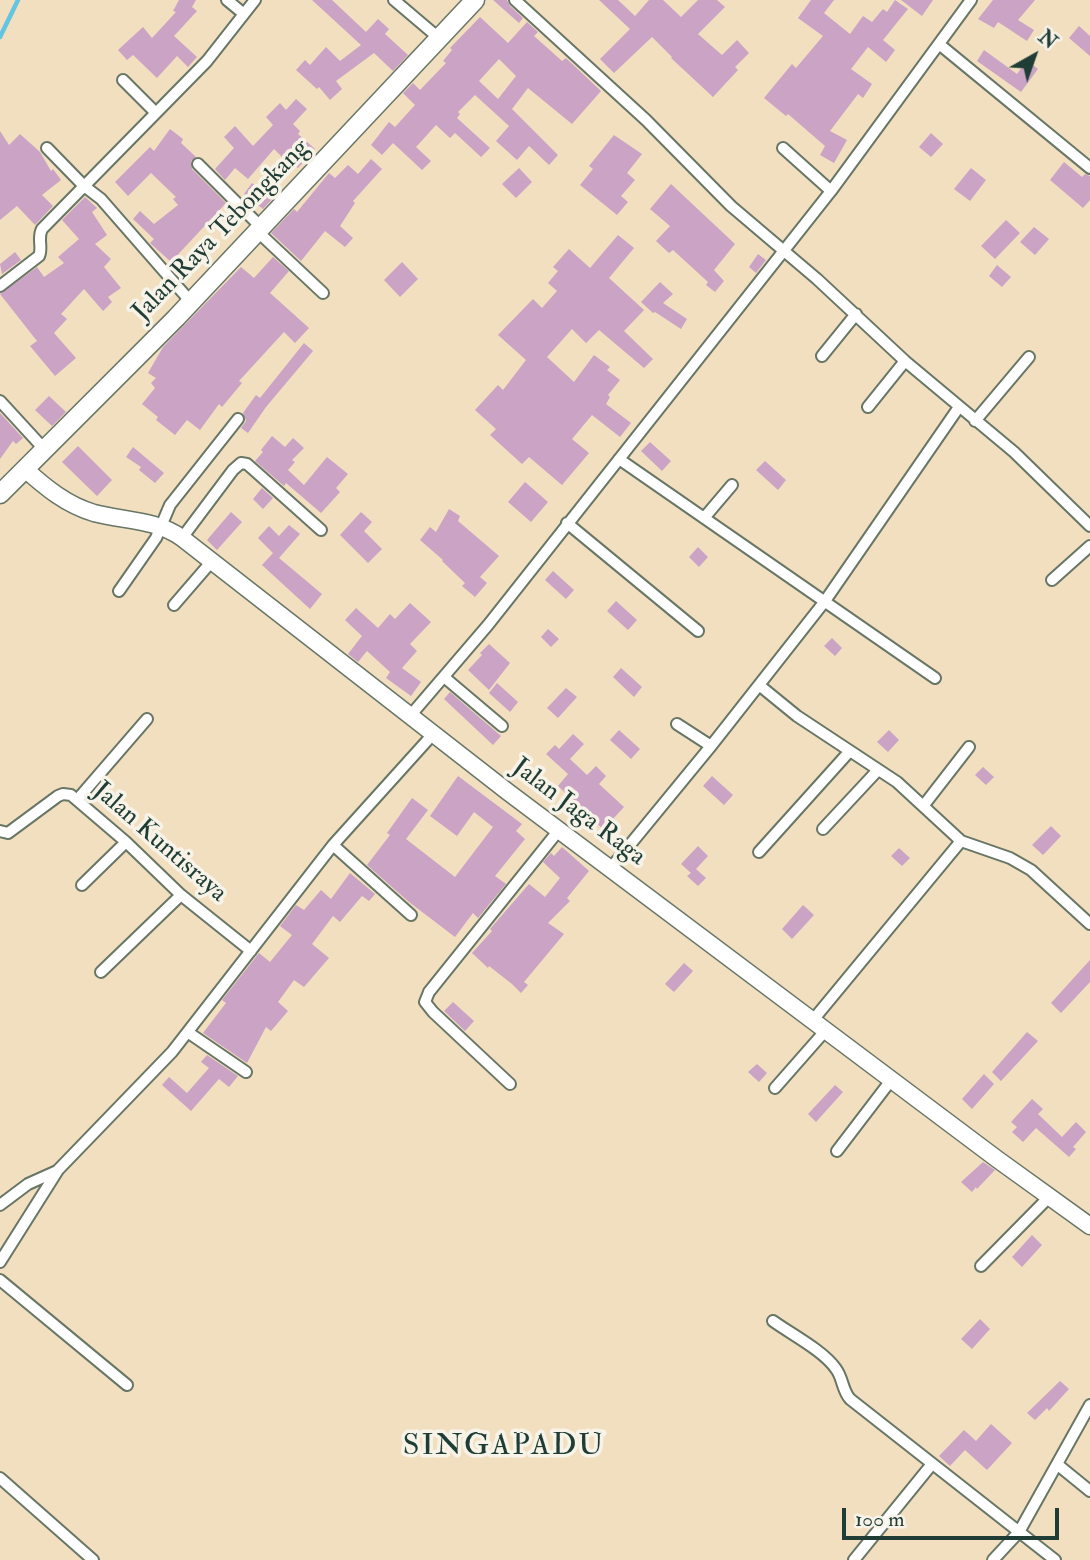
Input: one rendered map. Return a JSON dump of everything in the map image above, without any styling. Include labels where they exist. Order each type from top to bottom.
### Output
[{"type":"main road","name":"Jalan Raya Tebongkang","points":[[0,494],[191,302],[475,0]]},
{"type":"street","points":[[227,0],[244,14]]},
{"type":"street","points":[[0,286],[38,256],[42,229],[207,61],[255,0]]},
{"type":"street","points":[[394,0],[440,39]]},
{"type":"street","points":[[515,0],[646,120],[731,206],[856,314],[905,361],[1014,452],[1090,526]]},
{"type":"street","points":[[410,716],[488,625],[566,523],[784,251],[971,0]]},
{"type":"street","points":[[939,44],[1090,168]]},
{"type":"street","points":[[123,80],[156,113]]},
{"type":"street","points":[[47,148],[84,186],[101,199],[191,302]]},
{"type":"street","points":[[783,148],[831,191]]},
{"type":"street","points":[[198,164],[323,293]]},
{"type":"street","points":[[822,356],[856,314]]},
{"type":"street","points":[[975,421],[1029,357]]},
{"type":"street","points":[[867,407],[905,361]]},
{"type":"street","points":[[0,401],[45,450]]},
{"type":"street","points":[[610,869],[825,601],[959,407]]},
{"type":"street","points":[[172,532],[170,505],[238,419]]},
{"type":"street","points":[[619,458],[935,678]]},
{"type":"street","points":[[119,591],[172,532],[241,463],[255,471],[321,530]]},
{"type":"street","name":"Jalan Jaga Raga","points":[[25,469],[44,486],[79,508],[172,532],[610,869],[1090,1226]]},
{"type":"street","points":[[704,519],[732,485]]},
{"type":"street","points":[[566,523],[698,631]]},
{"type":"street","points":[[1052,580],[1090,545]]},
{"type":"street","points":[[174,605],[212,561]]},
{"type":"street","points":[[444,677],[502,726]]},
{"type":"street","points":[[759,685],[797,716],[897,782],[961,841],[1010,858],[1031,870],[1090,924]]},
{"type":"street","points":[[77,800],[147,719]]},
{"type":"street","points":[[677,724],[711,746]]},
{"type":"street","points":[[0,1262],[58,1170],[189,1033],[333,845],[434,733]]},
{"type":"street","points":[[924,805],[969,747]]},
{"type":"street","points":[[759,852],[849,752]]},
{"type":"street","points":[[823,830],[877,770]]},
{"type":"street","name":"Jalan Kuntisraya","points":[[0,831],[8,833],[63,794],[71,795],[126,842],[181,895],[251,951]]},
{"type":"street","points":[[510,1084],[425,1002],[429,992],[559,830]]},
{"type":"street","points":[[813,1020],[961,841]]},
{"type":"street","points":[[82,885],[126,842]]},
{"type":"street","points":[[333,845],[411,915]]},
{"type":"street","points":[[102,972],[181,895]]},
{"type":"street","points":[[775,1088],[826,1030]]},
{"type":"street","points":[[189,1033],[246,1072]]},
{"type":"street","points":[[837,1151],[892,1079]]},
{"type":"street","points":[[0,1205],[28,1184],[58,1170]]},
{"type":"street","points":[[981,1266],[1050,1196]]},
{"type":"street","points":[[0,1280],[127,1385]]},
{"type":"street","points":[[773,1321],[832,1364],[850,1399],[1055,1560]]},
{"type":"street","points":[[993,1560],[1019,1532],[1090,1405]]},
{"type":"street","points":[[853,1560],[932,1464]]},
{"type":"street","points":[[1058,1465],[1090,1491]]},
{"type":"street","points":[[0,1478],[93,1560]]},
{"type":"building","points":[[179,0],[196,0],[192,7],[197,11],[174,36],[197,57],[188,67],[177,56],[157,78],[133,55],[127,60],[118,50],[143,27],[152,38],[176,12],[173,11]]},
{"type":"building","points":[[312,0],[332,0],[366,32],[378,19],[389,29],[385,34],[408,55],[393,71],[374,53],[336,81],[342,89],[330,100],[319,87],[317,89],[296,70],[305,60],[310,65],[326,47],[340,61],[361,45]]},
{"type":"building","points":[[493,0],[507,0],[523,18],[519,23]]},
{"type":"building","points":[[599,0],[618,0],[635,16],[649,0],[663,0],[681,17],[698,0],[717,0],[725,7],[698,34],[722,55],[737,40],[749,53],[735,67],[738,70],[713,97],[652,37],[614,73],[600,59],[630,29]]},
{"type":"building","points":[[811,0],[834,0],[824,13],[850,34],[863,16],[872,22],[883,9],[887,12],[895,0],[908,9],[883,40],[895,50],[886,62],[868,47],[851,69],[872,84],[863,98],[858,94],[830,131],[847,140],[834,163],[820,155],[825,146],[788,114],[786,116],[764,98],[792,64],[796,68],[823,36],[798,18]]},
{"type":"building","points":[[901,0],[933,0],[922,16]]},
{"type":"building","points":[[993,0],[1035,0],[1018,20],[1034,30],[1027,41],[998,22],[994,28],[978,19]]},
{"type":"building","points":[[480,17],[508,43],[527,22],[538,32],[534,36],[562,61],[566,58],[601,91],[572,124],[528,88],[512,109],[558,155],[549,165],[529,146],[517,160],[496,141],[509,126],[475,95],[458,112],[460,114],[457,118],[490,148],[481,157],[455,133],[450,138],[436,125],[416,147],[431,161],[422,170],[393,143],[382,155],[371,145],[389,122],[395,127],[415,105],[403,93],[413,83],[420,90],[446,63],[443,61],[452,50],[450,48]],"holes":[[[499,59],[516,76],[498,99],[479,81]]]},
{"type":"building","points":[[1079,26],[1090,36],[1090,56],[1069,38]]},
{"type":"building","points":[[984,50],[1017,74],[1027,60],[1038,69],[1021,92],[977,61]]},
{"type":"building","points":[[296,99],[307,109],[293,124],[300,131],[298,134],[315,149],[298,168],[274,149],[248,179],[235,168],[225,180],[215,169],[234,148],[224,137],[235,126],[253,146],[273,125],[266,117],[280,103],[286,110]]},
{"type":"building","points":[[170,129],[183,139],[181,143],[196,157],[191,161],[192,169],[226,203],[171,262],[150,243],[154,239],[133,219],[140,211],[154,224],[178,205],[173,199],[176,197],[151,173],[128,196],[115,182],[150,147],[154,151]]},
{"type":"building","points":[[0,131],[9,145],[20,134],[40,152],[51,171],[53,169],[61,180],[42,195],[53,206],[35,225],[17,206],[0,220]]},
{"type":"building","points":[[931,133],[943,144],[931,157],[919,147]]},
{"type":"building","points":[[614,135],[642,154],[627,173],[635,180],[621,196],[628,202],[617,215],[580,185],[593,169],[589,166]]},
{"type":"building","points":[[371,159],[382,169],[353,201],[355,203],[340,226],[353,238],[345,247],[325,231],[301,261],[271,233],[294,209],[297,212],[329,173],[335,178],[348,165],[358,174]]},
{"type":"building","points":[[1064,162],[1082,177],[1085,174],[1090,176],[1090,200],[1083,208],[1050,180]]},
{"type":"building","points":[[519,168],[532,182],[516,198],[502,184]]},
{"type":"building","points":[[971,168],[986,180],[970,201],[954,189]]},
{"type":"building","points":[[252,183],[272,199],[263,209],[244,194]]},
{"type":"building","points":[[671,184],[735,244],[714,270],[724,281],[715,292],[706,285],[708,282],[673,250],[669,253],[656,241],[670,226],[650,209]]},
{"type":"building","points":[[85,197],[97,208],[92,212],[107,235],[95,244],[111,259],[104,267],[121,288],[108,297],[112,302],[103,311],[84,289],[61,314],[67,319],[54,333],[76,358],[55,376],[30,346],[37,341],[0,294],[37,267],[44,277],[64,263],[58,257],[79,239],[62,220]]},
{"type":"building","points":[[1006,220],[1020,233],[995,259],[981,246]]},
{"type":"building","points":[[1034,227],[1049,239],[1035,255],[1020,242]]},
{"type":"building","points":[[618,235],[634,248],[609,278],[644,310],[624,331],[653,359],[644,368],[599,330],[586,343],[572,329],[547,357],[574,382],[594,355],[610,367],[607,370],[620,380],[608,395],[610,397],[606,404],[631,423],[620,437],[592,415],[572,439],[589,453],[562,485],[529,457],[522,464],[490,435],[496,429],[475,410],[498,385],[503,390],[526,360],[498,335],[533,299],[542,308],[557,291],[548,283],[558,271],[553,267],[569,249],[590,268]]},
{"type":"building","points":[[15,252],[21,260],[2,274],[0,264]]},
{"type":"building","points":[[758,254],[766,260],[756,273],[749,267]]},
{"type":"building","points":[[273,257],[289,271],[270,293],[309,328],[295,343],[284,332],[239,381],[242,383],[222,407],[219,404],[200,430],[187,420],[175,435],[142,404],[155,388],[151,383],[156,378],[148,373],[163,347],[241,267],[254,278]]},
{"type":"building","points":[[402,262],[418,279],[400,297],[384,280]]},
{"type":"building","points":[[997,265],[1011,277],[1002,287],[989,276]]},
{"type":"building","points":[[660,282],[673,294],[663,303],[687,319],[681,329],[653,313],[641,302]]},
{"type":"building","points":[[304,343],[313,351],[248,433],[241,428],[246,421],[243,413],[256,395],[260,398]]},
{"type":"building","points":[[49,396],[66,412],[52,426],[35,410]]},
{"type":"building","points":[[0,413],[23,438],[16,444],[13,441],[0,459]]},
{"type":"building","points":[[272,436],[285,447],[293,438],[304,448],[292,460],[295,462],[288,470],[304,485],[327,457],[348,474],[336,488],[340,492],[321,513],[255,461]]},
{"type":"building","points":[[650,442],[671,461],[662,471],[641,451]]},
{"type":"building","points":[[78,446],[112,480],[97,496],[62,462]]},
{"type":"building","points":[[133,447],[164,473],[155,483],[139,470],[141,467],[126,457]]},
{"type":"building","points":[[765,461],[786,480],[778,490],[756,470]]},
{"type":"building","points":[[525,482],[548,502],[531,522],[508,502]]},
{"type":"building","points":[[262,488],[273,498],[263,509],[253,499]]},
{"type":"building","points":[[449,509],[460,516],[458,521],[499,556],[480,577],[487,583],[475,597],[462,586],[465,583],[443,560],[420,540],[430,527],[436,532]]},
{"type":"building","points":[[231,512],[242,522],[217,550],[207,540]]},
{"type":"building","points":[[361,512],[372,522],[364,531],[382,549],[368,563],[340,535]]},
{"type":"building","points":[[289,525],[300,534],[279,558],[322,594],[310,609],[262,565],[273,553],[258,538],[269,526],[279,536]]},
{"type":"building","points":[[698,547],[708,557],[699,567],[689,557]]},
{"type":"building","points":[[553,571],[574,590],[566,599],[545,580]]},
{"type":"building","points":[[616,601],[637,620],[628,630],[607,611]]},
{"type":"building","points":[[410,603],[431,622],[410,644],[417,651],[402,668],[421,682],[411,696],[386,678],[390,672],[367,651],[358,662],[348,654],[362,636],[345,620],[356,608],[378,628],[390,614],[395,619]]},
{"type":"building","points":[[548,629],[559,639],[551,647],[541,637]]},
{"type":"building","points":[[832,638],[842,648],[835,656],[824,646]]},
{"type":"building","points":[[489,644],[510,663],[489,690],[468,670]]},
{"type":"building","points":[[621,668],[642,687],[634,697],[613,677]]},
{"type":"building","points":[[497,683],[518,702],[510,712],[489,693]]},
{"type":"building","points":[[566,688],[577,697],[558,718],[547,708]]},
{"type":"building","points":[[450,692],[501,736],[493,745],[444,699]]},
{"type":"building","points":[[619,730],[640,749],[631,759],[610,740]]},
{"type":"building","points":[[889,730],[899,740],[888,752],[877,742]]},
{"type":"building","points":[[573,734],[584,744],[570,759],[587,775],[596,766],[606,776],[599,784],[624,807],[612,820],[618,825],[609,835],[558,786],[568,774],[546,754],[555,745],[559,749]]},
{"type":"building","points":[[983,767],[994,777],[986,785],[975,775]]},
{"type":"building","points":[[458,776],[522,824],[516,831],[525,839],[495,876],[506,884],[478,918],[473,913],[455,937],[367,865],[390,835],[387,833],[412,798],[428,810],[406,839],[455,877],[493,827],[474,812],[457,836],[430,816]]},
{"type":"building","points":[[712,776],[733,795],[724,805],[703,786]]},
{"type":"building","points":[[1051,826],[1061,836],[1043,855],[1032,845]]},
{"type":"building","points":[[698,846],[708,856],[696,869],[706,878],[698,886],[687,876],[691,873],[681,864]]},
{"type":"building","points":[[562,847],[589,871],[567,898],[570,901],[548,923],[564,934],[524,982],[528,985],[521,993],[472,953],[529,884],[545,897],[560,878],[543,862],[551,853],[554,856]]},
{"type":"building","points":[[899,848],[910,858],[902,866],[891,856]]},
{"type":"building","points":[[350,873],[375,894],[369,901],[362,896],[340,922],[333,916],[312,944],[329,958],[304,987],[294,980],[278,1002],[288,1011],[271,1031],[266,1027],[247,1063],[203,1033],[226,1003],[222,1000],[259,953],[270,962],[292,935],[280,926],[296,905],[304,910],[321,890],[331,899]]},
{"type":"building","points":[[803,905],[814,915],[792,939],[782,929]]},
{"type":"building","points":[[1090,960],[1090,982],[1061,1013],[1051,1003]]},
{"type":"building","points":[[684,963],[693,971],[674,992],[665,984]]},
{"type":"building","points":[[453,1002],[474,1021],[465,1031],[444,1011]]},
{"type":"building","points":[[1027,1032],[1038,1041],[1001,1081],[992,1072]]},
{"type":"building","points":[[207,1055],[238,1076],[229,1087],[219,1079],[191,1111],[162,1085],[169,1077],[187,1093],[209,1068],[201,1062]]},
{"type":"building","points":[[757,1064],[767,1073],[759,1082],[748,1072]]},
{"type":"building","points":[[984,1074],[994,1084],[972,1109],[962,1099]]},
{"type":"building","points":[[835,1085],[843,1092],[816,1122],[808,1114]]},
{"type":"building","points":[[1032,1099],[1043,1109],[1038,1114],[1062,1137],[1076,1122],[1086,1132],[1073,1147],[1076,1149],[1069,1157],[1036,1128],[1023,1142],[1012,1132],[1017,1127],[1011,1122]]},
{"type":"building","points":[[983,1162],[995,1170],[972,1192],[961,1182]]},
{"type":"building","points":[[1032,1235],[1042,1245],[1022,1267],[1012,1257]]},
{"type":"building","points":[[980,1319],[990,1329],[972,1349],[961,1339]]},
{"type":"building","points":[[1060,1381],[1069,1389],[1049,1411],[1047,1408],[1035,1420],[1027,1413]]},
{"type":"building","points":[[991,1424],[1012,1443],[987,1470],[965,1450],[950,1466],[939,1456],[964,1430],[976,1441]]},
{"type":"waterway","points":[[0,37],[18,0]]},
{"type":"district","name":"SINGAPADU","points":[[504,1448]]}]
